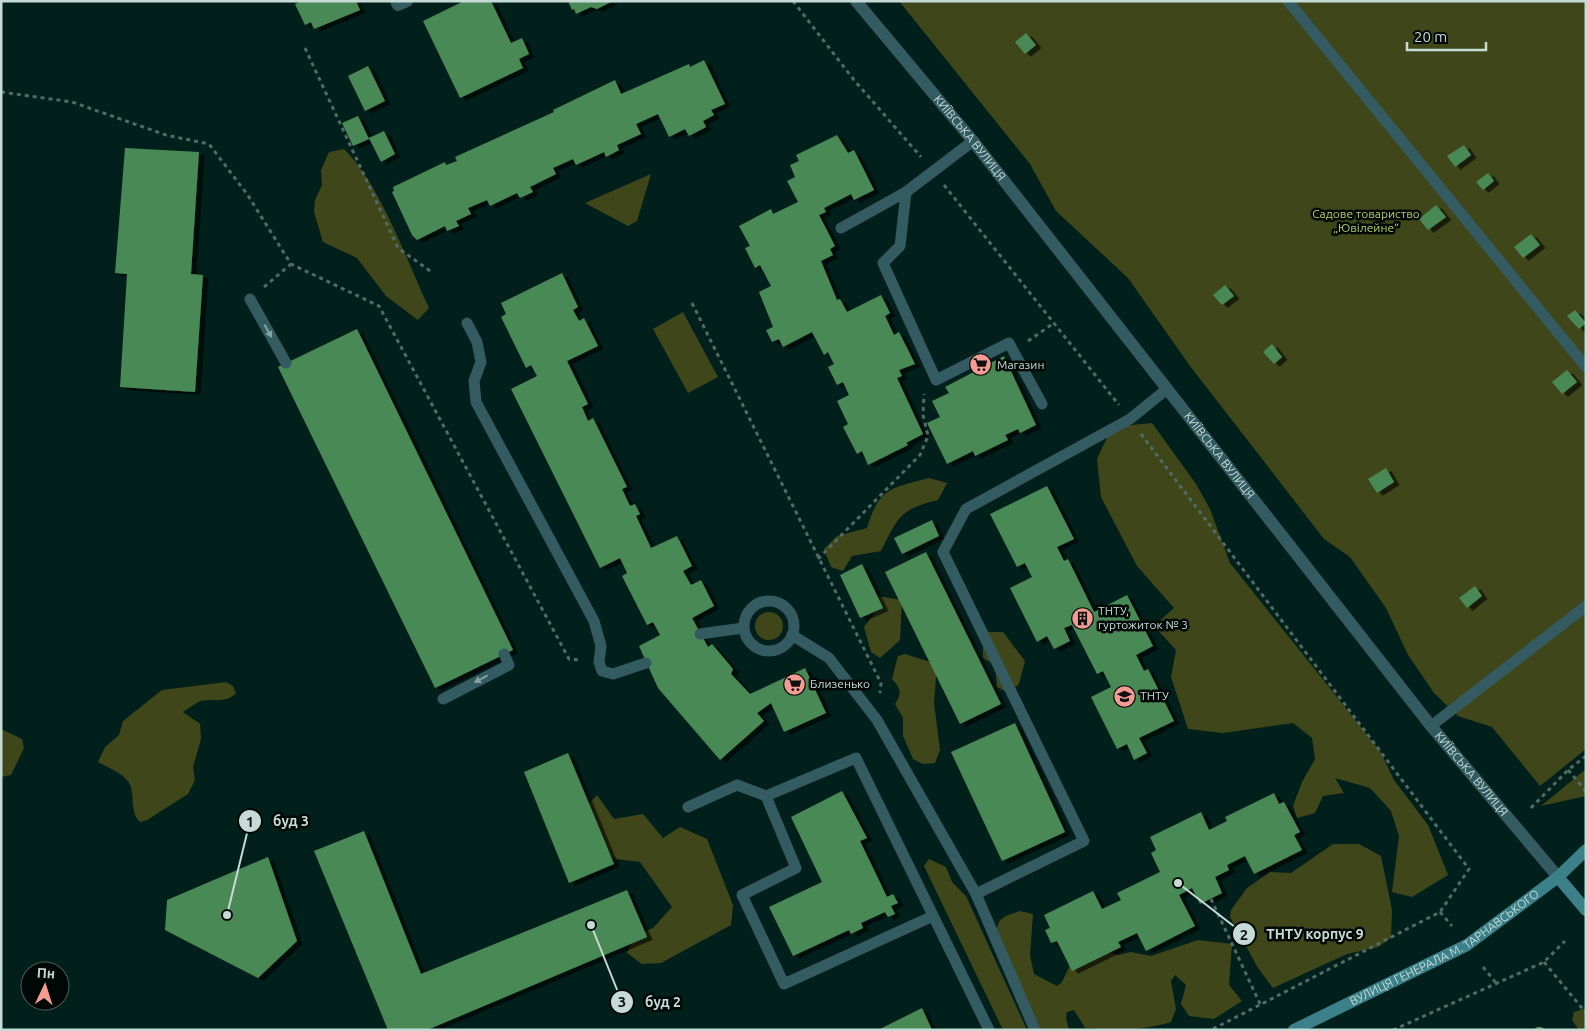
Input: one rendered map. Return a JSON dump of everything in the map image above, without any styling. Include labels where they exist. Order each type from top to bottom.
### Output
[{"type":"main road","name":"ВУЛИЦЯ ГЕНЕРАЛА М. ТАРНАВСЬКОГО","points":[[1294,1030],[1467,945],[1558,877],[1586,850]]},
{"type":"main road","name":"КИЇВСЬКА ВУЛИЦЯ","points":[[1558,877],[1586,910]]},
{"type":"street","points":[[396,1],[398,5],[407,1]]},
{"type":"street","name":"КИЇВСЬКА ВУЛИЦЯ","points":[[856,1],[973,141],[1431,726],[1558,877]]},
{"type":"lane","points":[[1288,1],[1586,367]]},
{"type":"lane","points":[[841,228],[906,192],[973,141]]},
{"type":"lane","points":[[906,192],[900,246],[883,263],[936,380],[1009,343],[1042,404]]},
{"type":"lane","points":[[250,299],[286,363]]},
{"type":"lane","points":[[467,323],[477,342],[481,362],[474,381],[476,402],[594,621],[601,646],[599,662],[602,671],[613,674],[646,663]]},
{"type":"lane","points":[[976,894],[1084,841],[943,552],[966,509],[1130,419],[1167,390]]},
{"type":"lane","points":[[768,600],[784,605],[790,611],[794,627],[792,635],[782,647],[766,651],[751,644],[744,628],[747,612],[753,606],[768,600]]},
{"type":"lane","points":[[1431,726],[1586,606]]},
{"type":"lane","points":[[700,634],[744,628]]},
{"type":"lane","points":[[792,635],[829,658],[877,720],[976,894],[1035,1030]]},
{"type":"lane","points":[[443,699],[508,664],[504,654]]},
{"type":"lane","points":[[688,807],[737,785],[766,796],[856,758],[989,1030]]},
{"type":"lane","points":[[766,796],[796,868],[742,896],[784,984],[933,916]]},
{"type":"path","points":[[305,48],[398,248],[433,273]]},
{"type":"path","points":[[1,92],[72,102],[166,134],[209,144],[247,194],[291,264],[379,306],[569,659],[599,662]]},
{"type":"path","points":[[250,299],[291,264]]},
{"type":"path","points":[[692,303],[881,683],[877,720]]},
{"type":"path","points":[[1013,351],[1054,323]]},
{"type":"path","points":[[818,559],[920,455],[928,436],[923,415],[924,394],[936,380]]},
{"type":"path","points":[[1532,808],[1568,770],[1586,756]]},
{"type":"path","points":[[1568,770],[1586,791]]},
{"type":"path","points":[[1211,1030],[1261,1006],[1440,912],[1469,869]]},
{"type":"path","points":[[1211,899],[1261,1006]]},
{"type":"path","points":[[1440,912],[1452,926]]},
{"type":"path","points":[[1393,1030],[1544,962],[1565,941]]},
{"type":"path","points":[[1544,962],[1586,1012]]},
{"type":"path","points":[[1483,967],[1496,983]]},
{"type":"green space","name":"Садове товариство „Ювілейне“","points":[[899,1],[1586,1],[1586,749],[1540,786],[1492,727],[1458,716],[1434,693],[1408,655],[1386,608],[1350,557],[1324,539],[1190,366],[1128,278],[1056,211],[1030,164]]},
{"type":"green space","points":[[344,149],[358,165],[382,203],[429,308],[418,320],[386,296],[357,258],[323,242],[314,212],[315,200],[322,185],[321,170],[329,152]]},
{"type":"green space","points":[[651,174],[637,221],[628,226],[585,203]]},
{"type":"green space","points":[[683,312],[718,377],[688,393],[653,329]]},
{"type":"green space","points":[[1152,423],[1196,484],[1210,509],[1230,563],[1380,751],[1394,780],[1428,825],[1448,875],[1412,897],[1392,892],[1399,836],[1391,811],[1370,788],[1335,778],[1344,793],[1323,796],[1315,813],[1297,818],[1293,806],[1302,782],[1315,759],[1312,738],[1293,723],[1223,733],[1188,729],[1171,677],[1176,650],[1154,626],[1174,608],[1137,566],[1101,497],[1097,459],[1112,427]]},
{"type":"green space","points":[[929,478],[947,483],[938,500],[915,507],[902,516],[896,522],[881,551],[852,556],[843,571],[831,567],[824,549],[837,536],[867,528],[877,504],[889,491],[905,484]]},
{"type":"green space","points":[[877,596],[902,600],[900,640],[880,658],[871,652],[864,627],[875,613]]},
{"type":"green space","points":[[769,612],[779,616],[783,626],[779,636],[769,640],[759,636],[755,626],[759,616]]},
{"type":"green space","points":[[988,632],[1003,632],[1025,661],[1019,684],[1009,693],[997,687],[995,665],[983,658],[983,645]]},
{"type":"green space","points":[[905,654],[937,664],[934,703],[940,750],[935,763],[923,764],[913,759],[903,736],[903,718],[895,704],[900,691],[892,679],[898,656]]},
{"type":"green space","points":[[226,682],[233,686],[236,693],[232,696],[224,700],[201,701],[183,712],[200,724],[201,739],[193,767],[195,780],[188,794],[147,820],[140,822],[134,812],[132,790],[127,780],[117,772],[98,762],[105,747],[119,735],[123,721],[162,690]]},
{"type":"green space","points":[[1,729],[22,739],[24,748],[11,775],[1,777]]},
{"type":"green space","points":[[1586,769],[1586,796],[1541,806]]},
{"type":"green space","points":[[597,795],[614,819],[643,814],[663,838],[680,827],[707,839],[733,905],[731,925],[661,963],[642,964],[627,953],[634,936],[653,928],[672,907],[640,862],[593,856],[584,809]]},
{"type":"green space","points":[[1333,844],[1359,844],[1381,856],[1392,910],[1391,938],[1378,947],[1347,954],[1273,988],[1258,968],[1230,917],[1231,910],[1247,888],[1270,872],[1291,873]]},
{"type":"green space","points":[[929,859],[946,867],[952,882],[966,896],[1027,1030],[1003,1030],[924,866]]},
{"type":"green space","points":[[1020,911],[1033,914],[1030,955],[1034,974],[1057,986],[1062,982],[1074,957],[1099,948],[1118,955],[1131,952],[1151,956],[1198,940],[1232,944],[1229,985],[1242,1001],[1214,1019],[1189,1016],[1181,1004],[1186,985],[1175,975],[1171,981],[1176,1009],[1171,1022],[1150,1027],[1128,1029],[1085,1028],[1074,1010],[1067,1012],[1066,1018],[1069,1030],[1039,1030],[997,929],[1002,919]]},
{"type":"green space","points":[[1586,1008],[1586,1030],[1579,1030],[1572,1020],[1574,1012]]},
{"type":"building","points":[[301,1],[356,1],[360,10],[314,29],[311,22],[305,25],[295,4]]},
{"type":"building","points":[[464,1],[491,1],[511,43],[522,38],[529,54],[519,59],[523,68],[460,98],[423,21]]},
{"type":"building","points":[[568,1],[613,1],[597,9],[591,7],[576,14]]},
{"type":"building","points":[[1026,33],[1036,45],[1025,54],[1015,42]]},
{"type":"building","points":[[704,60],[725,104],[711,110],[714,115],[703,121],[706,127],[689,136],[685,129],[669,137],[658,114],[636,124],[641,134],[617,145],[619,150],[606,157],[604,152],[576,165],[573,159],[553,168],[556,174],[530,187],[533,192],[520,198],[517,193],[490,206],[487,200],[468,208],[471,214],[456,221],[459,226],[447,231],[445,226],[417,240],[412,235],[392,192],[394,191],[393,187],[445,162],[446,165],[457,161],[455,157],[554,112],[553,110],[615,80],[621,94],[689,64],[690,67]]},
{"type":"building","points":[[368,66],[385,101],[365,111],[348,76]]},
{"type":"building","points":[[358,116],[369,139],[353,146],[342,123]]},
{"type":"building","points":[[384,131],[395,154],[381,162],[369,138]]},
{"type":"building","points":[[837,135],[848,153],[854,150],[874,190],[854,200],[851,194],[824,208],[826,212],[819,215],[835,246],[830,249],[833,255],[821,261],[837,300],[840,299],[847,312],[881,295],[890,313],[885,316],[894,335],[899,332],[915,364],[899,370],[902,376],[897,378],[923,434],[906,443],[908,445],[868,465],[862,451],[857,454],[843,427],[848,424],[837,401],[849,395],[843,382],[837,385],[828,367],[834,364],[828,352],[824,355],[812,332],[783,347],[779,339],[772,342],[766,330],[773,327],[759,292],[771,286],[760,265],[755,268],[745,248],[750,246],[739,226],[771,209],[773,214],[798,202],[787,181],[795,177],[790,165],[799,161],[796,155]]},
{"type":"building","points":[[1464,145],[1471,155],[1455,167],[1447,156]]},
{"type":"building","points":[[125,148],[199,152],[191,274],[203,275],[195,392],[120,387],[127,274],[115,273]]},
{"type":"building","points":[[1488,173],[1494,181],[1483,190],[1476,182]]},
{"type":"building","points":[[1436,205],[1446,217],[1428,230],[1419,219]]},
{"type":"building","points":[[1531,234],[1540,245],[1523,258],[1514,247]]},
{"type":"building","points":[[562,273],[578,307],[573,310],[579,321],[584,318],[598,346],[567,361],[588,404],[582,407],[588,421],[593,418],[627,487],[622,489],[630,506],[635,504],[640,514],[636,516],[651,548],[677,536],[692,566],[683,571],[691,585],[701,580],[714,606],[692,618],[708,647],[712,644],[733,669],[731,674],[750,694],[805,668],[826,713],[784,732],[771,703],[757,713],[764,721],[720,760],[658,688],[639,646],[660,635],[653,622],[647,625],[622,576],[627,573],[620,558],[600,568],[511,389],[537,376],[531,365],[526,368],[501,317],[506,314],[501,303]]},
{"type":"building","points":[[1225,285],[1234,296],[1222,305],[1213,295]]},
{"type":"building","points":[[1575,310],[1586,323],[1579,329],[1567,316]]},
{"type":"building","points":[[357,329],[513,650],[435,688],[278,367]]},
{"type":"building","points":[[1272,344],[1282,357],[1274,364],[1263,352]]},
{"type":"building","points":[[1004,356],[1036,425],[1020,433],[1018,429],[1005,435],[1008,440],[975,456],[973,451],[947,464],[927,423],[940,417],[932,401],[949,393],[945,387]]},
{"type":"building","points":[[1567,370],[1577,382],[1562,394],[1552,382]]},
{"type":"building","points":[[1386,468],[1394,482],[1377,493],[1368,479]]},
{"type":"building","name":"ТНТУ, гуртожиток № 3","points":[[1047,486],[1074,539],[1057,547],[1064,561],[1068,559],[1094,612],[1127,595],[1153,646],[1136,655],[1144,671],[1148,669],[1174,721],[1139,738],[1147,753],[1134,760],[1127,744],[1117,749],[1091,697],[1111,687],[1103,671],[1097,674],[1072,625],[1064,628],[1070,641],[1054,649],[1047,636],[1037,642],[1010,588],[1032,577],[1025,563],[1017,567],[990,514]]},
{"type":"building","points":[[932,520],[939,536],[902,554],[894,538]]},
{"type":"building","points":[[926,552],[1001,704],[960,724],[885,572]]},
{"type":"building","points":[[862,564],[883,608],[860,618],[840,575]]},
{"type":"building","points":[[1475,586],[1482,596],[1467,608],[1459,598]]},
{"type":"building","points":[[1015,723],[1065,832],[1002,861],[951,752]]},
{"type":"building","points":[[568,753],[614,864],[569,883],[524,772]]},
{"type":"building","points":[[842,791],[867,838],[860,841],[887,897],[893,894],[898,903],[891,906],[895,914],[888,917],[885,912],[861,923],[863,928],[851,934],[849,930],[793,956],[769,907],[822,882],[791,817]]},
{"type":"building","points":[[1274,793],[1279,804],[1284,802],[1300,832],[1294,835],[1302,850],[1254,874],[1245,856],[1227,865],[1229,870],[1215,877],[1222,893],[1200,904],[1192,888],[1179,895],[1195,926],[1146,951],[1137,933],[1118,942],[1121,947],[1072,971],[1057,941],[1051,943],[1045,930],[1050,928],[1044,915],[1093,891],[1102,909],[1121,900],[1117,893],[1160,872],[1151,853],[1156,850],[1150,837],[1201,812],[1209,830],[1227,821],[1225,817]]},
{"type":"building","points":[[364,831],[421,974],[627,890],[647,937],[427,1030],[388,1030],[314,851]]},
{"type":"building","points":[[268,857],[297,941],[258,978],[165,930],[167,900]]},
{"type":"building","points":[[922,1008],[932,1030],[878,1030]]},
{"type":"building","points":[[1541,1027],[1547,1030],[1533,1030]]},
{"type":"place","name":"Магазин","points":[[981,365]]},
{"type":"place","name":"ТНТУ, гуртожиток № 3","points":[[1082,618]]},
{"type":"place","name":"Близенько","points":[[794,684]]},
{"type":"place","name":"ТНТУ","points":[[1124,696]]},
{"type":"place","name":"ТНТУ корпус 9","points":[[1178,883]]},
{"type":"place","name":"буд 3","points":[[227,915]]},
{"type":"place","name":"буд 2","points":[[591,925]]}]
